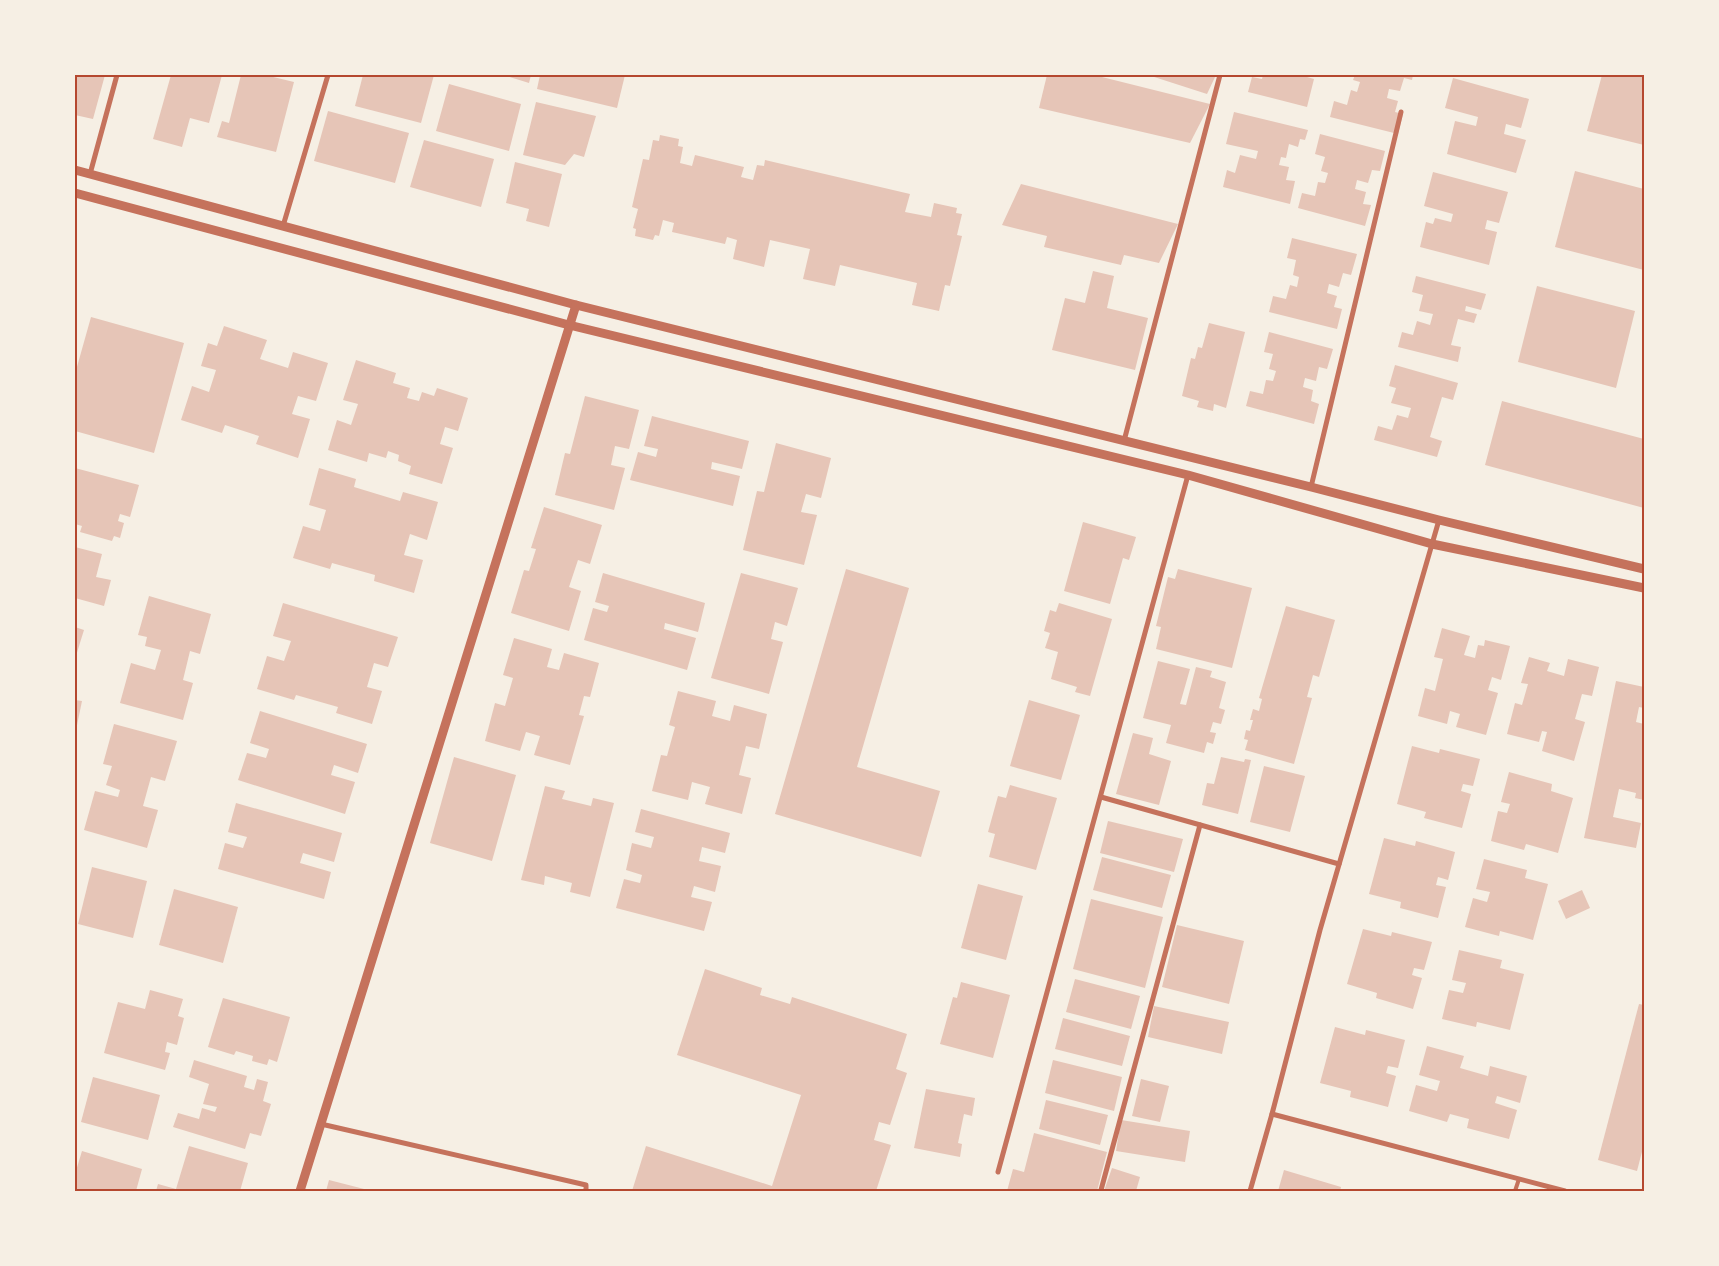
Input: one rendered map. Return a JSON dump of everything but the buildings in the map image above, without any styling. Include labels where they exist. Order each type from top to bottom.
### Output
[{"type":"street","points":[[90,174],[117,75]]},
{"type":"street","points":[[283,226],[328,75]]},
{"type":"street","points":[[1124,441],[1220,75]]},
{"type":"street","points":[[1310,487],[1401,112]]},
{"type":"street","points":[[75,170],[576,305],[1439,520],[1644,569]]},
{"type":"street","points":[[75,193],[569,325],[1188,475],[1432,544],[1644,588]]},
{"type":"street","points":[[300,1191],[576,305]]},
{"type":"street","points":[[998,1172],[1188,475]]},
{"type":"street","points":[[1250,1191],[1339,864],[1439,520]]},
{"type":"street","points":[[1101,797],[1339,864]]},
{"type":"street","points":[[1101,1190],[1200,825]]},
{"type":"street","points":[[1272,1114],[1565,1191]]},
{"type":"street","points":[[321,1124],[586,1185],[586,1191]]},
{"type":"lane","points":[[1515,1191],[1519,1179]]}]
